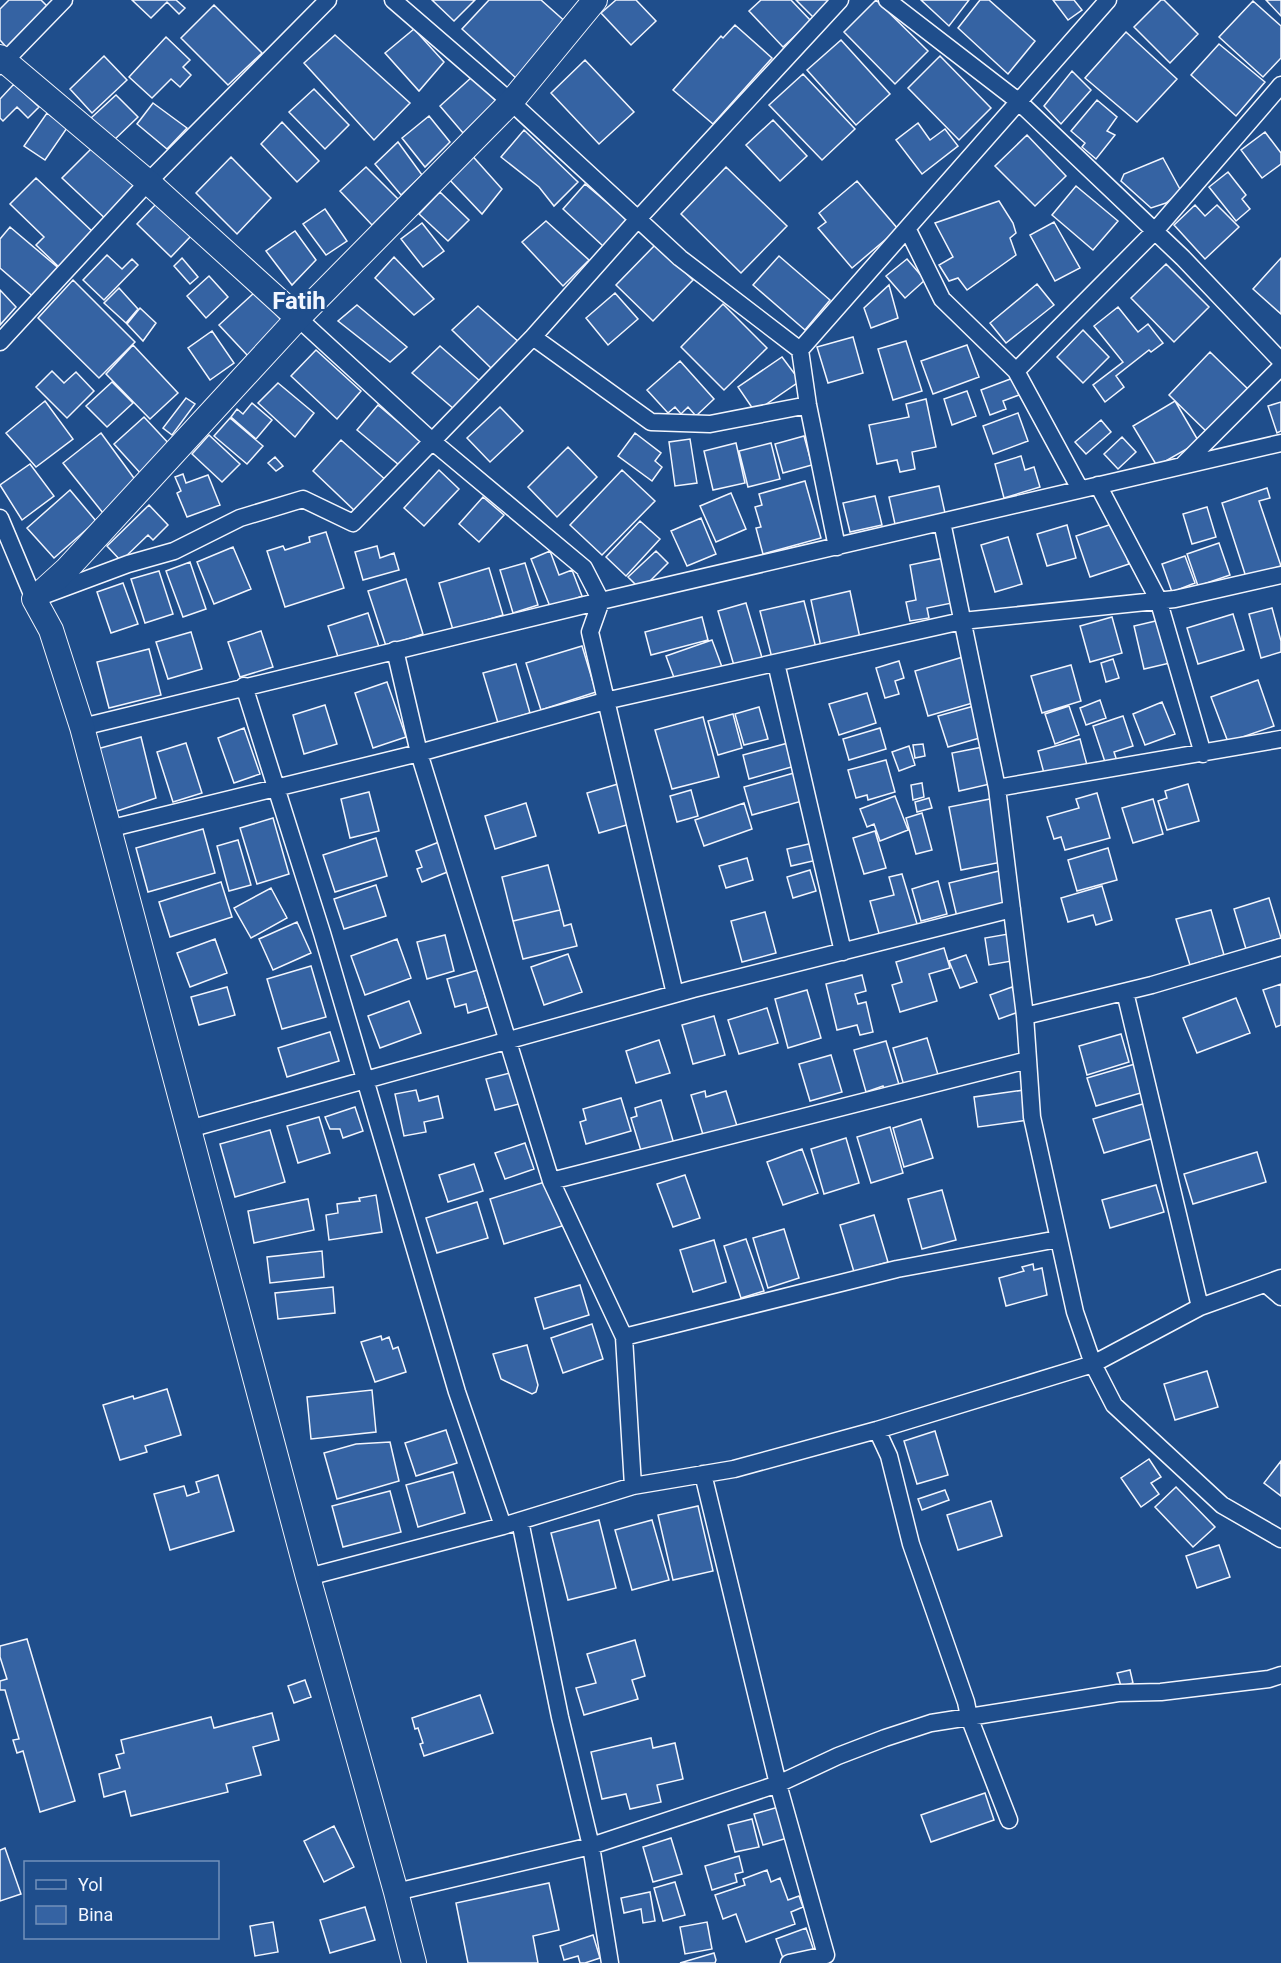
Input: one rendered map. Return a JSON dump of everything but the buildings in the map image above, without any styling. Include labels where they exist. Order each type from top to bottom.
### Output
[{"type":"street","points":[[64,0],[2,61],[148,182],[432,441],[584,568],[601,601],[590,632],[675,994]]},
{"type":"street","points":[[0,342],[148,182],[328,0]]},
{"type":"street","points":[[393,0],[511,102],[680,258],[800,350],[808,405],[837,547]]},
{"type":"street","points":[[34,599],[67,568],[298,318],[511,102],[595,0]]},
{"type":"street","points":[[34,599],[128,564],[174,551],[240,518],[303,499],[353,523],[533,337],[637,220],[840,0]]},
{"type":"street","points":[[887,0],[1018,101],[1183,258],[1281,362]]},
{"type":"street","points":[[800,350],[908,230],[1108,0]]},
{"type":"street","points":[[1016,371],[1155,232],[1281,85]]},
{"type":"street","points":[[908,230],[942,299],[1016,371],[1080,489]]},
{"type":"street","points":[[533,337],[651,422],[711,424],[808,405]]},
{"type":"street","points":[[1182,466],[1281,367]]},
{"type":"street","points":[[82,727],[601,601],[1281,443]]},
{"type":"street","points":[[1098,485],[1158,599],[1203,754]]},
{"type":"street","points":[[0,518],[34,599],[51,630],[82,727],[308,1577],[414,1963]]},
{"type":"street","points":[[942,522],[998,788],[1025,1016],[1032,1117],[1075,1312],[1093,1364],[1114,1405],[1222,1505],[1281,1539]]},
{"type":"street","points":[[108,829],[419,753],[605,701],[962,621],[1175,599],[1281,575]]},
{"type":"street","points":[[395,650],[419,753],[551,1180],[624,1337],[633,1486]]},
{"type":"street","points":[[777,663],[843,951]]},
{"type":"street","points":[[244,686],[322,933],[457,1392],[511,1523],[591,1846],[610,1963]]},
{"type":"street","points":[[998,788],[1281,739]]},
{"type":"street","points":[[189,1129],[675,994],[1012,909]]},
{"type":"street","points":[[1025,1016],[1125,992],[1281,947]]},
{"type":"street","points":[[1125,992],[1200,1307]]},
{"type":"street","points":[[551,1180],[1028,1060]]},
{"type":"street","points":[[624,1337],[897,1269],[1059,1239]]},
{"type":"street","points":[[308,1577],[511,1523],[633,1486],[734,1469],[878,1430],[1093,1364],[1200,1307],[1274,1282],[1281,1297]]},
{"type":"street","points":[[878,1430],[889,1456],[911,1544],[966,1702],[969,1717],[1009,1820]]},
{"type":"street","points":[[703,1474],[778,1784],[826,1955],[789,1963]]},
{"type":"street","points":[[396,1892],[591,1846],[778,1784],[838,1756],[931,1723],[1118,1693],[1161,1692],[1269,1679],[1281,1675]]},
{"type":"district","name":"Fatih","points":[[299,301]]}]
